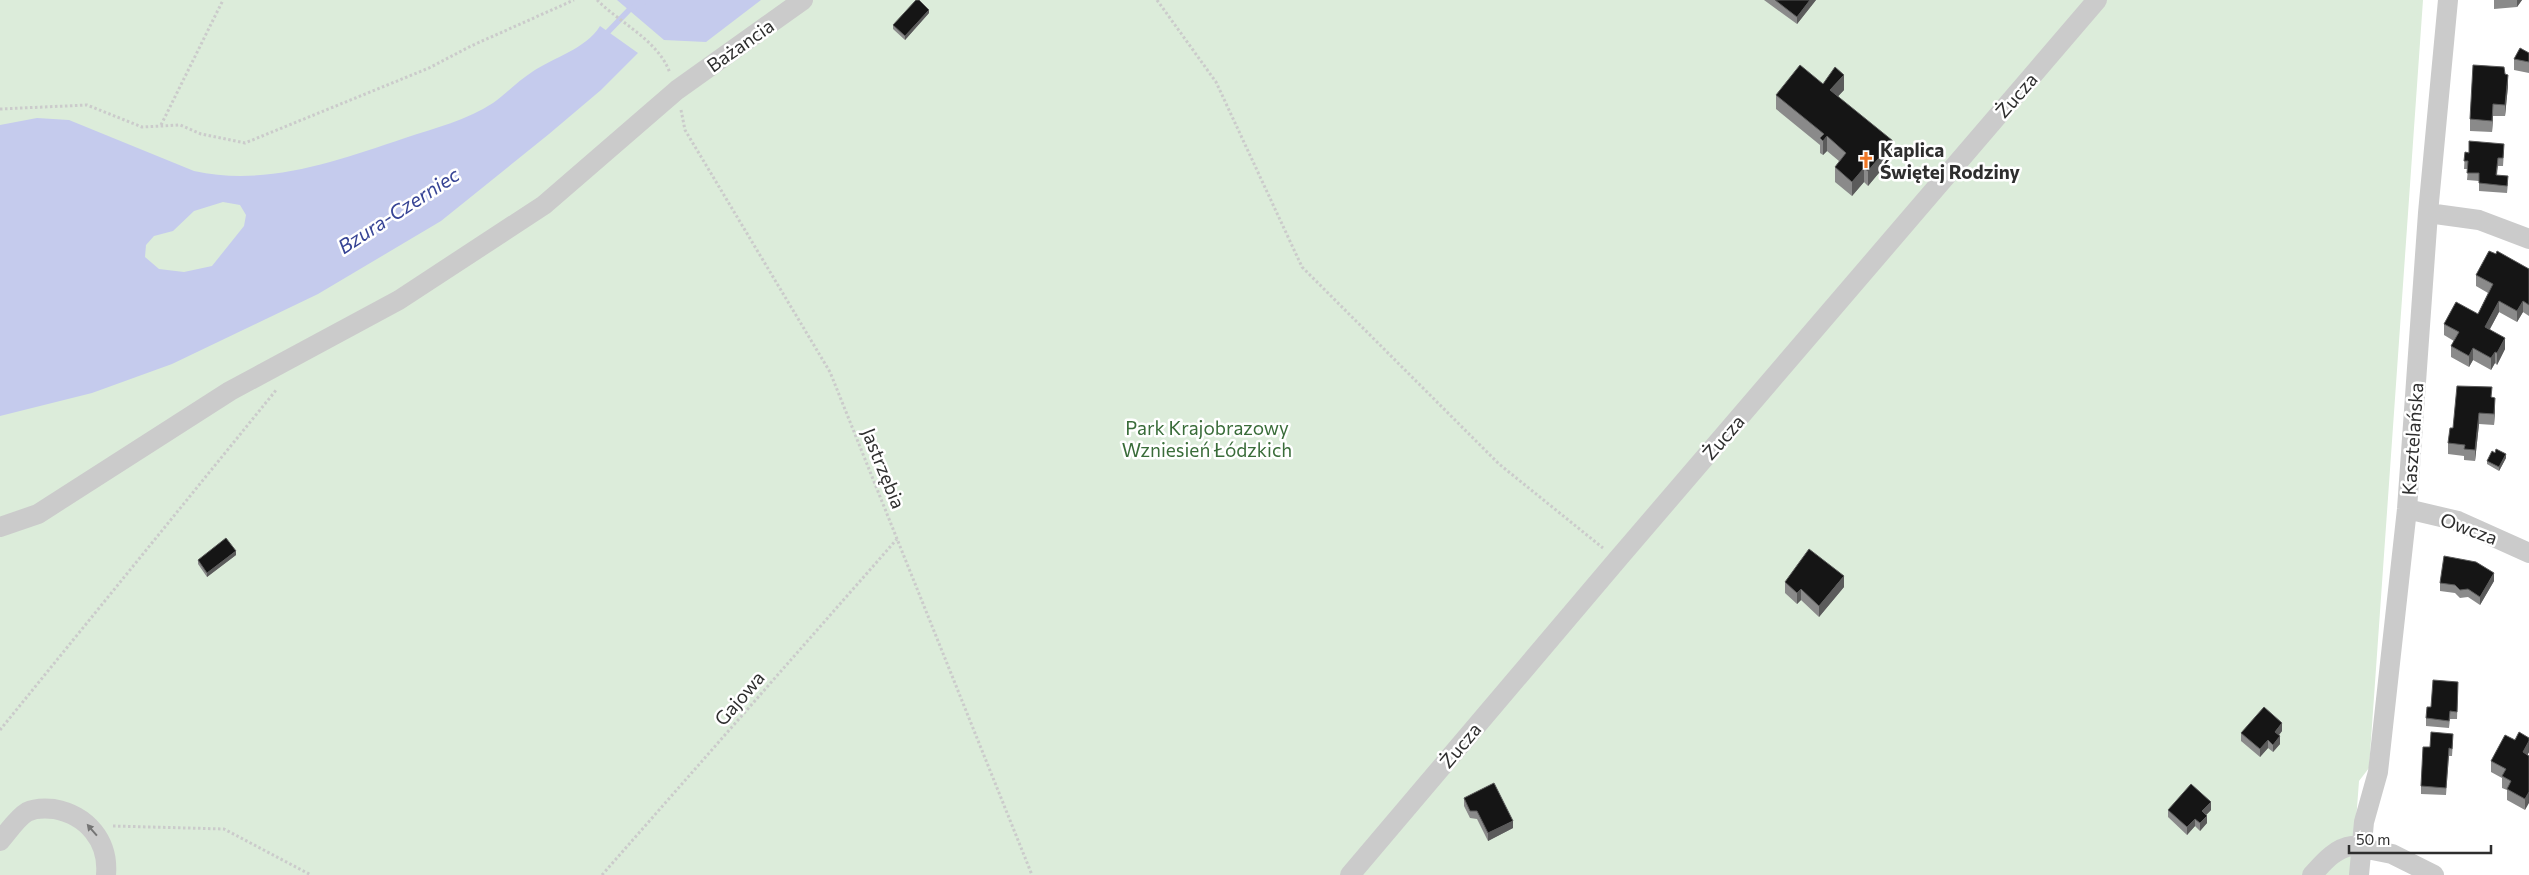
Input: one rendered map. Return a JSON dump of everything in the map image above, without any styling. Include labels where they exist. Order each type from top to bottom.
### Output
[{"type":"street","name":"Bażancia","points":[[0,527],[38,514],[230,391],[399,300],[544,205],[677,90],[803,0]]},
{"type":"street","name":"Żucza","points":[[1350,875],[1617,560],[2098,0]]},
{"type":"street","name":"Kasztelańska","points":[[2359,875],[2364,822],[2378,772],[2406,509],[2428,213],[2448,0]]},
{"type":"street","points":[[2428,213],[2479,220],[2529,239]]},
{"type":"street","name":"Owcza","points":[[2406,509],[2458,521],[2529,553]]},
{"type":"street","points":[[0,841],[23,815],[40,809],[60,810],[86,823],[102,844],[107,863],[106,875]]},
{"type":"street","points":[[2312,875],[2326,858],[2347,847],[2392,854],[2434,875]]},
{"type":"path","points":[[161,125],[223,0]]},
{"type":"path","points":[[0,109],[87,105],[142,126],[180,125],[201,134],[245,143],[429,68],[470,46],[574,0]]},
{"type":"path","name":"Jastrzębia","points":[[597,0],[646,39],[667,64],[677,90],[686,130],[830,372],[1032,875]]},
{"type":"path","points":[[1157,0],[1216,82],[1302,267],[1499,464],[1617,560]]},
{"type":"path","points":[[0,730],[280,386]]},
{"type":"path","name":"Gajowa","points":[[602,875],[897,539]]},
{"type":"path","points":[[86,823],[224,829],[311,875]]},
{"type":"green space","name":"Park Krajobrazowy Wzniesień Łódzkich","points":[[0,0],[2423,0],[2369,768],[2359,781],[2352,875],[0,875]]},
{"type":"water","points":[[617,0],[761,0],[706,42],[664,40]]},
{"type":"water","points":[[600,26],[638,53],[601,90],[441,221],[318,294],[172,364],[92,393],[0,416],[0,125],[37,118],[69,120],[194,171],[248,176],[275,174],[327,163],[462,119],[493,103],[532,72],[578,47],[594,34]],"holes":[[[223,202],[240,205],[246,215],[244,226],[212,266],[184,272],[159,269],[145,257],[146,245],[154,236],[173,231],[194,211]]]},
{"type":"building","points":[[916,0],[919,0],[929,10],[905,36],[893,25]]},
{"type":"building","points":[[1775,0],[1810,0],[1797,17]]},
{"type":"building","points":[[2520,48],[2529,53],[2529,62],[2514,59]]},
{"type":"building","points":[[1800,65],[1823,84],[1835,67],[1844,75],[1830,90],[1893,141],[1868,171],[1864,168],[1852,182],[1835,167],[1846,153],[1827,136],[1823,141],[1820,138],[1824,134],[1776,95]]},
{"type":"building","points":[[2473,65],[2504,67],[2505,74],[2508,75],[2505,105],[2493,104],[2492,121],[2470,119]]},
{"type":"building","points":[[2469,141],[2504,144],[2503,158],[2498,158],[2496,175],[2508,176],[2507,186],[2479,183],[2479,173],[2467,173],[2468,161],[2464,161],[2465,152],[2469,153]]},
{"type":"building","points":[[2489,251],[2496,254],[2497,251],[2529,269],[2529,305],[2523,301],[2517,311],[2499,301],[2485,327],[2505,338],[2497,353],[2495,352],[2491,358],[2473,348],[2469,356],[2451,346],[2459,332],[2444,324],[2456,302],[2478,314],[2493,284],[2476,275]]},
{"type":"building","points":[[2457,386],[2492,387],[2491,397],[2495,398],[2494,414],[2479,413],[2475,450],[2464,449],[2465,445],[2448,443],[2450,428],[2453,428]]},
{"type":"building","points":[[2496,449],[2506,454],[2499,467],[2487,461],[2492,451],[2495,453]]},
{"type":"building","points":[[226,538],[236,551],[207,573],[198,560]]},
{"type":"building","points":[[1809,549],[1844,576],[1819,606],[1801,589],[1797,593],[1785,582]]},
{"type":"building","points":[[2444,556],[2476,562],[2494,573],[2480,597],[2468,589],[2460,590],[2455,585],[2440,583]]},
{"type":"building","points":[[2433,680],[2458,682],[2457,712],[2450,711],[2449,721],[2426,718],[2427,707],[2431,707]]},
{"type":"building","points":[[2264,707],[2282,723],[2275,732],[2280,736],[2273,745],[2268,740],[2260,749],[2241,733]]},
{"type":"building","points":[[2431,732],[2453,734],[2452,749],[2449,748],[2446,788],[2421,786],[2423,747],[2430,747]]},
{"type":"building","points":[[2519,732],[2529,738],[2523,752],[2529,756],[2529,792],[2525,799],[2507,789],[2511,781],[2502,776],[2506,769],[2491,761],[2505,735],[2515,740]]},
{"type":"building","points":[[1494,783],[1513,821],[1488,833],[1477,811],[1470,811],[1464,798]]},
{"type":"building","points":[[2191,784],[2211,802],[2202,811],[2207,816],[2200,823],[2195,819],[2187,827],[2168,810]]},
{"type":"waterway","name":"Bzura-Czerniec","points":[[603,37],[629,10],[647,0]]},
{"type":"place","name":"Kaplica Świętej Rodziny","points":[[1866,160]]}]
